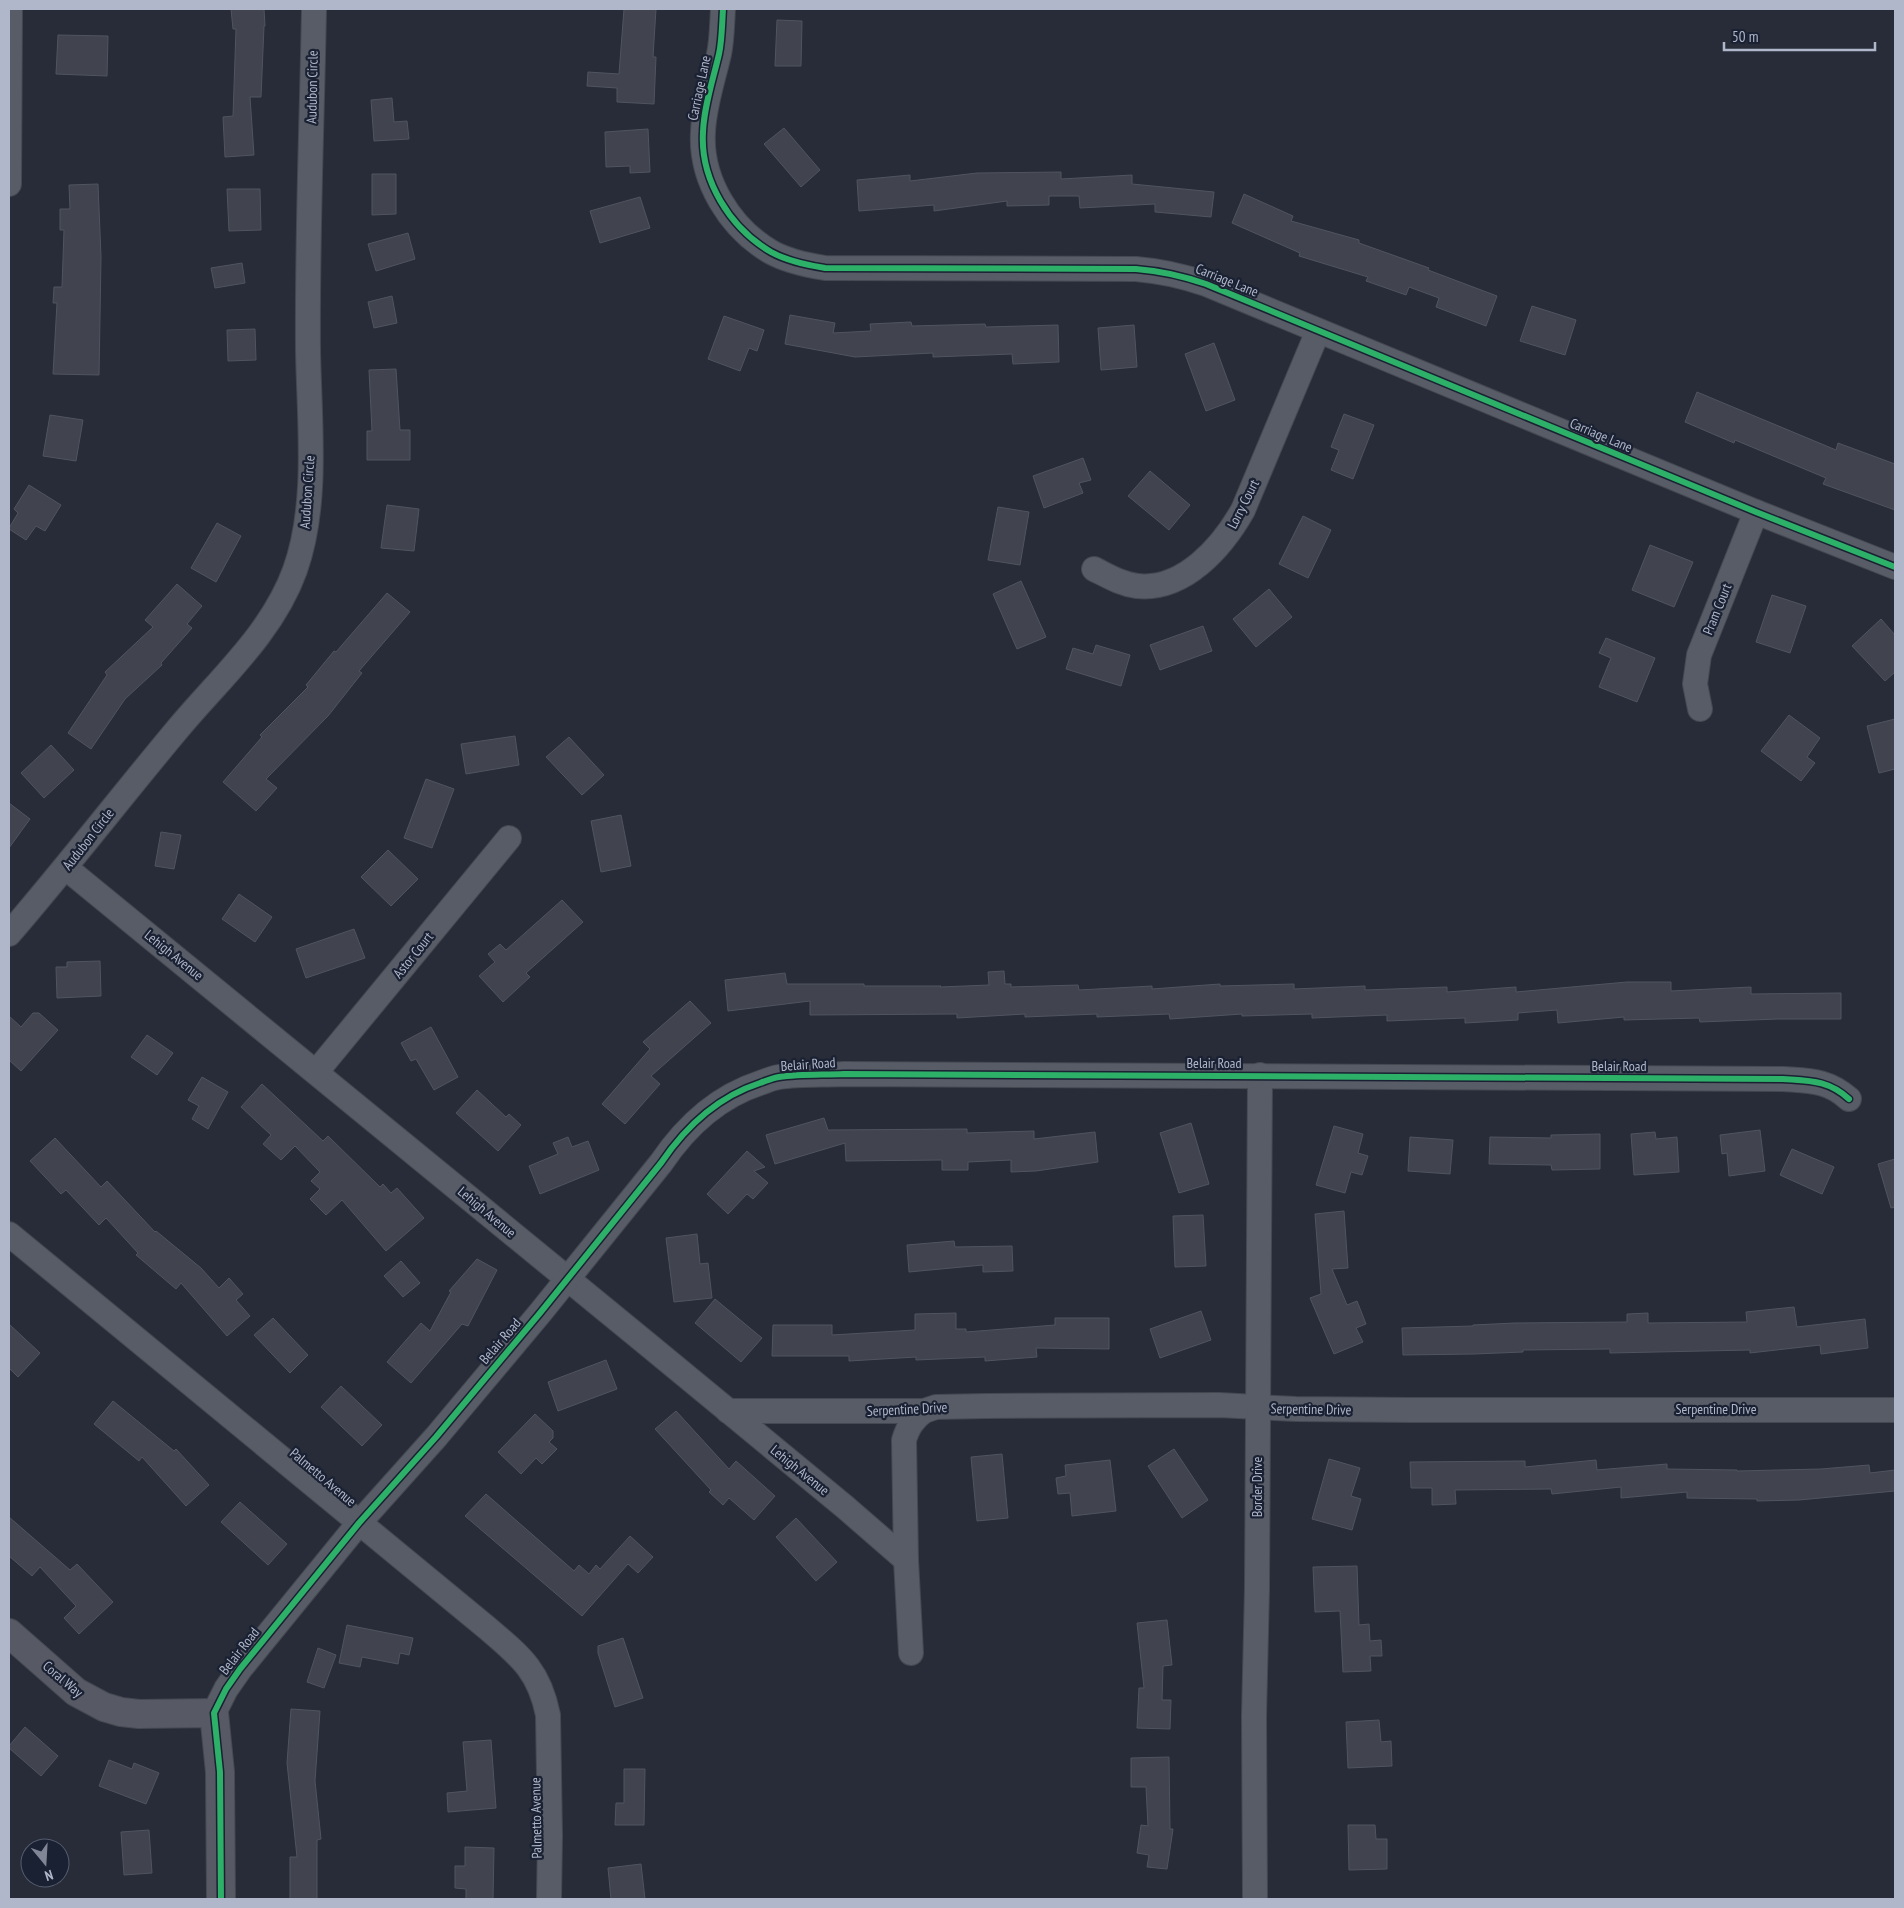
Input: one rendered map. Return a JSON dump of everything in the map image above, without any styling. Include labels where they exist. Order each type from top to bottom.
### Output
[{"type":"street","points":[[9,184],[10,9]]},
{"type":"street","name":"Audubon Circle","points":[[9,934],[66,868],[118,800],[258,636],[273,615],[285,592],[297,561],[307,521],[309,494],[308,348],[314,9]]},
{"type":"street","name":"Carriage Lane","points":[[723,9],[720,52],[709,93],[702,132],[704,154],[713,187],[726,211],[754,241],[771,252],[790,260],[825,268],[1136,269],[1159,271],[1181,276],[1206,284],[1756,512],[1895,567]]},
{"type":"street","name":"Lorry Court","points":[[1094,569],[1119,581],[1135,586],[1151,586],[1183,575],[1204,560],[1220,545],[1243,510],[1318,331]]},
{"type":"street","name":"Pram Court","points":[[1700,709],[1695,684],[1699,656],[1756,512]]},
{"type":"street","name":"Astor Court","points":[[317,1072],[509,838]]},
{"type":"street","name":"Lehigh Avenue","points":[[66,868],[568,1278],[845,1507],[906,1560]]},
{"type":"street","name":"Belair Road","points":[[214,1713],[226,1689],[240,1668],[359,1523],[436,1437],[568,1278],[689,1126],[727,1097],[749,1087],[777,1077],[844,1074],[1783,1079],[1820,1082],[1832,1086],[1849,1099]]},
{"type":"street","name":"Border Drive","points":[[1255,1899],[1260,1075]]},
{"type":"street","name":"Palmetto Avenue","points":[[9,1234],[517,1653],[528,1666],[538,1681],[545,1698],[548,1715],[549,1899]]},
{"type":"street","name":"Serpentine Drive","points":[[728,1411],[924,1411],[936,1407],[985,1406],[1220,1406],[1410,1410],[1895,1410]]},
{"type":"street","points":[[911,1653],[906,1560],[904,1440],[907,1429],[914,1418],[924,1411]]},
{"type":"street","name":"Coral Way","points":[[9,1633],[76,1692],[104,1707],[138,1714],[214,1713]]},
{"type":"street","points":[[214,1713],[220,1772],[222,1899]]},
{"type":"building","points":[[231,9],[264,9],[265,26],[261,97],[250,97],[254,155],[225,157],[223,117],[233,116],[236,29],[233,29]]},
{"type":"building","points":[[624,9],[656,9],[653,57],[656,57],[654,104],[617,102],[617,88],[587,86],[588,72],[619,74]]},
{"type":"building","points":[[777,20],[802,21],[801,66],[775,66]]},
{"type":"building","points":[[58,35],[108,36],[107,76],[56,74]]},
{"type":"building","points":[[392,98],[394,122],[407,121],[409,139],[374,141],[371,100]]},
{"type":"building","points":[[784,128],[820,170],[801,187],[764,144]]},
{"type":"building","points":[[648,129],[650,172],[630,173],[630,166],[606,167],[605,132]]},
{"type":"building","points":[[1061,172],[1061,179],[1132,175],[1132,184],[1214,192],[1211,217],[1155,212],[1155,204],[1080,208],[1079,196],[1049,196],[1049,205],[1007,206],[1007,201],[934,211],[934,205],[859,211],[857,180],[910,175],[910,181],[977,173]]},
{"type":"building","points":[[372,174],[396,174],[396,214],[372,215]]},
{"type":"building","points":[[98,184],[101,257],[99,375],[53,374],[57,303],[53,303],[54,287],[62,287],[64,230],[60,230],[60,209],[70,209],[69,185]]},
{"type":"building","points":[[227,189],[260,189],[261,230],[229,231]]},
{"type":"building","points":[[1244,194],[1293,216],[1291,221],[1359,240],[1359,243],[1429,268],[1428,270],[1497,296],[1486,326],[1436,307],[1439,298],[1409,287],[1406,295],[1366,281],[1368,277],[1299,256],[1300,253],[1232,223]]},
{"type":"building","points":[[640,197],[650,228],[600,243],[590,211]]},
{"type":"building","points":[[408,233],[415,259],[376,271],[368,244]]},
{"type":"building","points":[[242,263],[245,283],[215,288],[211,268]]},
{"type":"building","points":[[392,296],[397,323],[374,328],[368,302]]},
{"type":"building","points":[[1532,306],[1576,320],[1565,355],[1520,341]]},
{"type":"building","points":[[790,315],[835,323],[833,333],[871,331],[870,324],[911,322],[912,326],[985,324],[986,327],[1058,325],[1059,362],[1013,364],[1012,354],[933,357],[933,353],[855,357],[785,344]]},
{"type":"building","points":[[724,316],[764,330],[757,351],[749,348],[740,371],[708,359]]},
{"type":"building","points":[[1134,325],[1137,367],[1101,370],[1098,328]]},
{"type":"building","points":[[255,329],[256,360],[228,361],[227,330]]},
{"type":"building","points":[[1214,343],[1235,400],[1206,411],[1185,354]]},
{"type":"building","points":[[396,369],[400,430],[410,430],[410,460],[367,460],[367,431],[372,431],[369,370]]},
{"type":"building","points":[[1697,392],[1836,450],[1838,443],[1895,464],[1895,510],[1823,484],[1826,478],[1735,440],[1734,443],[1685,422]]},
{"type":"building","points":[[1344,414],[1374,425],[1353,479],[1331,470],[1339,450],[1331,447]]},
{"type":"building","points":[[50,415],[83,420],[76,461],[43,456]]},
{"type":"building","points":[[1083,458],[1091,480],[1079,483],[1083,493],[1044,508],[1033,476]]},
{"type":"building","points":[[1150,471],[1190,505],[1169,530],[1128,496]]},
{"type":"building","points":[[29,485],[61,505],[45,531],[36,526],[26,540],[9,528],[18,513],[14,509]]},
{"type":"building","points":[[387,505],[419,509],[414,551],[381,548]]},
{"type":"building","points":[[998,507],[1029,512],[1020,565],[988,560]]},
{"type":"building","points":[[1303,516],[1331,530],[1308,578],[1279,564]]},
{"type":"building","points":[[217,523],[241,536],[216,582],[191,568]]},
{"type":"building","points":[[1650,545],[1693,562],[1674,607],[1632,590]]},
{"type":"building","points":[[1021,581],[1046,637],[1017,649],[993,594]]},
{"type":"building","points":[[177,584],[202,606],[187,624],[192,628],[161,663],[162,665],[125,699],[91,749],[68,733],[107,675],[105,672],[153,627],[145,620]]},
{"type":"building","points":[[1269,589],[1292,617],[1256,647],[1233,619]]},
{"type":"building","points":[[387,593],[410,612],[359,671],[362,673],[328,716],[266,779],[277,788],[256,811],[223,782],[262,737],[260,735],[308,687],[306,685],[334,651],[336,652]]},
{"type":"building","points":[[1772,595],[1806,606],[1790,653],[1756,642]]},
{"type":"building","points":[[1881,619],[1895,635],[1895,672],[1885,681],[1852,646]]},
{"type":"building","points":[[1203,626],[1212,651],[1160,670],[1150,645]]},
{"type":"building","points":[[1606,638],[1655,658],[1637,702],[1599,687],[1611,658],[1599,653]]},
{"type":"building","points":[[1096,645],[1130,655],[1121,686],[1066,669],[1073,648],[1093,654]]},
{"type":"building","points":[[1789,715],[1820,738],[1807,757],[1815,763],[1801,781],[1761,751]]},
{"type":"building","points":[[1895,719],[1895,769],[1879,773],[1867,726]]},
{"type":"building","points":[[515,736],[519,765],[466,774],[461,744]]},
{"type":"building","points":[[569,737],[604,775],[582,795],[546,757]]},
{"type":"building","points":[[51,745],[74,770],[44,798],[21,773]]},
{"type":"building","points":[[426,779],[454,789],[432,848],[404,838]]},
{"type":"building","points":[[9,803],[30,819],[9,848]]},
{"type":"building","points":[[621,815],[631,866],[601,872],[591,821]]},
{"type":"building","points":[[161,832],[181,835],[174,869],[155,866]]},
{"type":"building","points":[[388,850],[418,879],[391,906],[361,877]]},
{"type":"building","points":[[239,894],[272,917],[255,942],[222,919]]},
{"type":"building","points":[[562,900],[583,922],[526,973],[530,977],[503,1002],[479,976],[495,962],[488,954],[500,944],[506,950]]},
{"type":"building","points":[[354,929],[365,958],[306,978],[296,949]]},
{"type":"building","points":[[100,961],[101,996],[57,998],[56,967],[67,967],[67,962]]},
{"type":"building","points":[[1004,971],[1005,984],[1011,984],[1011,987],[1078,985],[1079,990],[1152,986],[1152,989],[1220,984],[1220,986],[1294,984],[1294,989],[1365,986],[1365,990],[1447,987],[1447,992],[1516,987],[1516,992],[1627,982],[1671,982],[1671,991],[1751,987],[1751,994],[1841,993],[1841,1019],[1700,1022],[1699,1018],[1624,1020],[1624,1017],[1558,1023],[1557,1010],[1518,1013],[1518,1020],[1465,1023],[1465,1018],[1387,1021],[1387,1015],[1312,1018],[1312,1014],[1242,1016],[1242,1014],[1170,1019],[1169,1014],[1025,1017],[1025,1014],[957,1018],[957,1014],[810,1015],[810,1001],[728,1011],[725,980],[785,973],[787,984],[864,984],[864,986],[940,987],[989,985],[988,972]]},
{"type":"building","points":[[690,1001],[711,1023],[651,1076],[660,1084],[625,1124],[602,1104],[650,1049],[643,1042]]},
{"type":"building","points":[[33,1013],[39,1013],[58,1030],[21,1071],[9,1060],[9,1016],[21,1027]]},
{"type":"building","points":[[431,1027],[458,1077],[434,1090],[416,1059],[411,1061],[401,1043]]},
{"type":"building","points":[[147,1035],[173,1053],[157,1075],[131,1057]]},
{"type":"building","points":[[202,1077],[228,1092],[208,1129],[192,1119],[199,1106],[188,1100]]},
{"type":"building","points":[[262,1084],[323,1141],[328,1136],[380,1187],[383,1184],[391,1193],[397,1188],[424,1218],[386,1251],[342,1200],[326,1215],[310,1199],[320,1189],[311,1181],[320,1172],[295,1146],[281,1160],[263,1144],[271,1135],[241,1107]]},
{"type":"building","points":[[477,1090],[506,1117],[509,1114],[521,1125],[498,1151],[456,1113]]},
{"type":"building","points":[[824,1118],[828,1130],[967,1129],[967,1133],[1034,1131],[1034,1139],[1095,1132],[1098,1162],[1036,1171],[1011,1172],[1011,1160],[968,1162],[968,1170],[942,1170],[942,1160],[846,1161],[845,1143],[775,1164],[766,1135]]},
{"type":"building","points":[[1191,1123],[1209,1184],[1179,1193],[1160,1133]]},
{"type":"building","points":[[1334,1126],[1363,1134],[1358,1153],[1368,1156],[1362,1175],[1351,1172],[1345,1193],[1316,1185]]},
{"type":"building","points":[[1760,1130],[1765,1171],[1729,1176],[1727,1153],[1722,1154],[1720,1135]]},
{"type":"building","points":[[1655,1132],[1656,1139],[1677,1137],[1679,1172],[1634,1175],[1631,1134]]},
{"type":"building","points":[[1600,1134],[1600,1169],[1552,1170],[1551,1165],[1489,1164],[1490,1137],[1551,1138],[1551,1135]]},
{"type":"building","points":[[568,1137],[572,1147],[588,1141],[599,1170],[540,1194],[529,1166],[558,1154],[553,1143]]},
{"type":"building","points":[[1410,1137],[1453,1140],[1450,1174],[1408,1171]]},
{"type":"building","points":[[55,1138],[101,1187],[107,1181],[155,1232],[201,1268],[219,1288],[229,1278],[243,1294],[236,1300],[250,1316],[227,1336],[181,1283],[176,1289],[136,1255],[138,1253],[106,1218],[99,1225],[66,1190],[61,1194],[30,1161]]},
{"type":"building","points":[[1792,1149],[1834,1167],[1822,1194],[1780,1175]]},
{"type":"building","points":[[747,1151],[765,1167],[754,1171],[768,1183],[753,1199],[747,1194],[728,1214],[707,1194]]},
{"type":"building","points":[[1895,1159],[1895,1207],[1891,1208],[1878,1164]]},
{"type":"building","points":[[1344,1211],[1348,1268],[1332,1269],[1347,1305],[1357,1301],[1366,1324],[1356,1328],[1363,1342],[1334,1354],[1310,1298],[1321,1294],[1315,1214]]},
{"type":"building","points":[[1203,1215],[1206,1266],[1175,1267],[1173,1216]]},
{"type":"building","points":[[697,1234],[700,1264],[708,1263],[712,1298],[674,1302],[666,1238]]},
{"type":"building","points":[[954,1241],[955,1247],[1012,1246],[1013,1271],[983,1272],[983,1265],[909,1272],[907,1245]]},
{"type":"building","points":[[477,1259],[497,1270],[468,1326],[462,1324],[411,1383],[387,1362],[421,1323],[430,1331],[451,1292],[449,1291]]},
{"type":"building","points":[[401,1261],[420,1283],[403,1297],[384,1276]]},
{"type":"building","points":[[715,1299],[762,1338],[741,1362],[695,1323]]},
{"type":"building","points":[[1794,1307],[1797,1327],[1865,1319],[1868,1348],[1821,1354],[1820,1345],[1750,1353],[1750,1350],[1610,1353],[1610,1349],[1523,1350],[1523,1352],[1403,1355],[1402,1328],[1515,1323],[1627,1322],[1627,1314],[1648,1313],[1648,1323],[1747,1322],[1746,1312]]},
{"type":"building","points":[[1201,1311],[1211,1340],[1160,1358],[1150,1329]]},
{"type":"building","points":[[956,1313],[956,1329],[966,1329],[966,1332],[1055,1325],[1055,1318],[1109,1318],[1109,1349],[1036,1348],[1037,1357],[985,1361],[985,1357],[916,1360],[916,1357],[849,1361],[849,1356],[772,1356],[773,1325],[832,1325],[832,1335],[915,1330],[915,1314]]},
{"type":"building","points":[[273,1318],[308,1355],[290,1373],[254,1335]]},
{"type":"building","points":[[9,1324],[40,1353],[18,1377],[9,1368]]},
{"type":"building","points":[[606,1360],[617,1389],[558,1411],[548,1382]]},
{"type":"building","points":[[341,1386],[382,1425],[362,1446],[321,1407]]},
{"type":"building","points":[[113,1401],[174,1451],[176,1449],[209,1485],[186,1506],[142,1457],[139,1461],[94,1424]]},
{"type":"building","points":[[676,1411],[729,1469],[736,1461],[775,1496],[754,1520],[729,1498],[723,1505],[709,1492],[711,1490],[655,1429]]},
{"type":"building","points":[[535,1414],[553,1431],[553,1438],[549,1442],[557,1449],[542,1464],[536,1458],[521,1474],[498,1452]]},
{"type":"building","points":[[1174,1449],[1208,1500],[1182,1518],[1148,1466]]},
{"type":"building","points":[[1002,1454],[1008,1518],[977,1521],[971,1457]]},
{"type":"building","points":[[1329,1459],[1360,1468],[1351,1496],[1361,1499],[1352,1530],[1312,1519]]},
{"type":"building","points":[[1110,1460],[1116,1511],[1072,1516],[1070,1493],[1058,1494],[1056,1478],[1066,1476],[1065,1465]]},
{"type":"building","points":[[1596,1460],[1597,1470],[1667,1464],[1667,1469],[1737,1471],[1821,1469],[1869,1465],[1870,1473],[1895,1470],[1895,1491],[1799,1500],[1757,1501],[1757,1499],[1687,1498],[1687,1492],[1621,1498],[1621,1487],[1552,1494],[1551,1489],[1455,1490],[1456,1504],[1432,1505],[1432,1488],[1411,1488],[1410,1462],[1525,1461],[1525,1467]]},
{"type":"building","points":[[486,1494],[574,1571],[579,1565],[589,1574],[596,1565],[600,1569],[630,1536],[653,1557],[638,1573],[628,1564],[582,1616],[465,1516]]},
{"type":"building","points":[[240,1502],[287,1544],[268,1565],[221,1522]]},
{"type":"building","points":[[9,1517],[70,1570],[77,1564],[113,1602],[79,1634],[64,1618],[76,1606],[40,1567],[32,1576],[9,1556]]},
{"type":"building","points":[[796,1518],[837,1562],[816,1581],[776,1537]]},
{"type":"building","points":[[1357,1566],[1359,1625],[1369,1624],[1370,1641],[1381,1640],[1382,1656],[1370,1656],[1371,1671],[1343,1672],[1340,1611],[1315,1612],[1313,1567]]},
{"type":"building","points":[[1167,1620],[1172,1665],[1163,1666],[1162,1700],[1171,1700],[1170,1729],[1137,1728],[1139,1688],[1144,1688],[1137,1623]]},
{"type":"building","points":[[347,1625],[413,1638],[409,1655],[400,1653],[398,1664],[362,1657],[360,1667],[339,1663]]},
{"type":"building","points":[[623,1638],[643,1698],[615,1707],[598,1653],[598,1646]]},
{"type":"building","points":[[318,1648],[336,1655],[324,1688],[307,1682]]},
{"type":"building","points":[[291,1709],[320,1711],[315,1781],[321,1839],[317,1840],[317,1899],[290,1899],[290,1857],[297,1857],[287,1763]]},
{"type":"building","points":[[1379,1720],[1381,1742],[1391,1741],[1392,1766],[1348,1768],[1346,1722]]},
{"type":"building","points":[[25,1727],[58,1756],[41,1776],[9,1748]]},
{"type":"building","points":[[491,1740],[496,1808],[448,1812],[447,1793],[467,1791],[463,1742]]},
{"type":"building","points":[[1169,1757],[1170,1829],[1173,1829],[1167,1869],[1147,1867],[1149,1855],[1137,1853],[1141,1825],[1148,1826],[1146,1787],[1131,1787],[1131,1758]]},
{"type":"building","points":[[109,1760],[132,1769],[134,1763],[159,1773],[146,1804],[99,1786]]},
{"type":"building","points":[[624,1769],[645,1769],[644,1825],[615,1825],[616,1803],[624,1803]]},
{"type":"building","points":[[1348,1825],[1375,1825],[1376,1839],[1387,1839],[1387,1869],[1349,1870]]},
{"type":"building","points":[[149,1830],[152,1873],[124,1875],[121,1832]]},
{"type":"building","points":[[465,1847],[494,1848],[493,1899],[466,1899],[466,1889],[455,1888],[455,1866],[465,1866]]},
{"type":"building","points":[[641,1864],[645,1899],[611,1899],[608,1868]]},
{"type":"cycle path","points":[[723,9],[720,49],[704,122],[703,150],[712,185],[720,201],[743,230],[756,242],[777,255],[811,266],[825,268],[1136,269],[1189,279],[1206,284],[1756,512],[1895,567]]},
{"type":"cycle path","points":[[221,1899],[220,1772],[214,1713],[226,1689],[240,1669],[359,1523],[436,1437],[540,1313],[681,1137],[704,1114],[744,1089],[779,1077],[844,1074],[1783,1079],[1810,1081],[1826,1085],[1834,1088],[1849,1099]]}]
